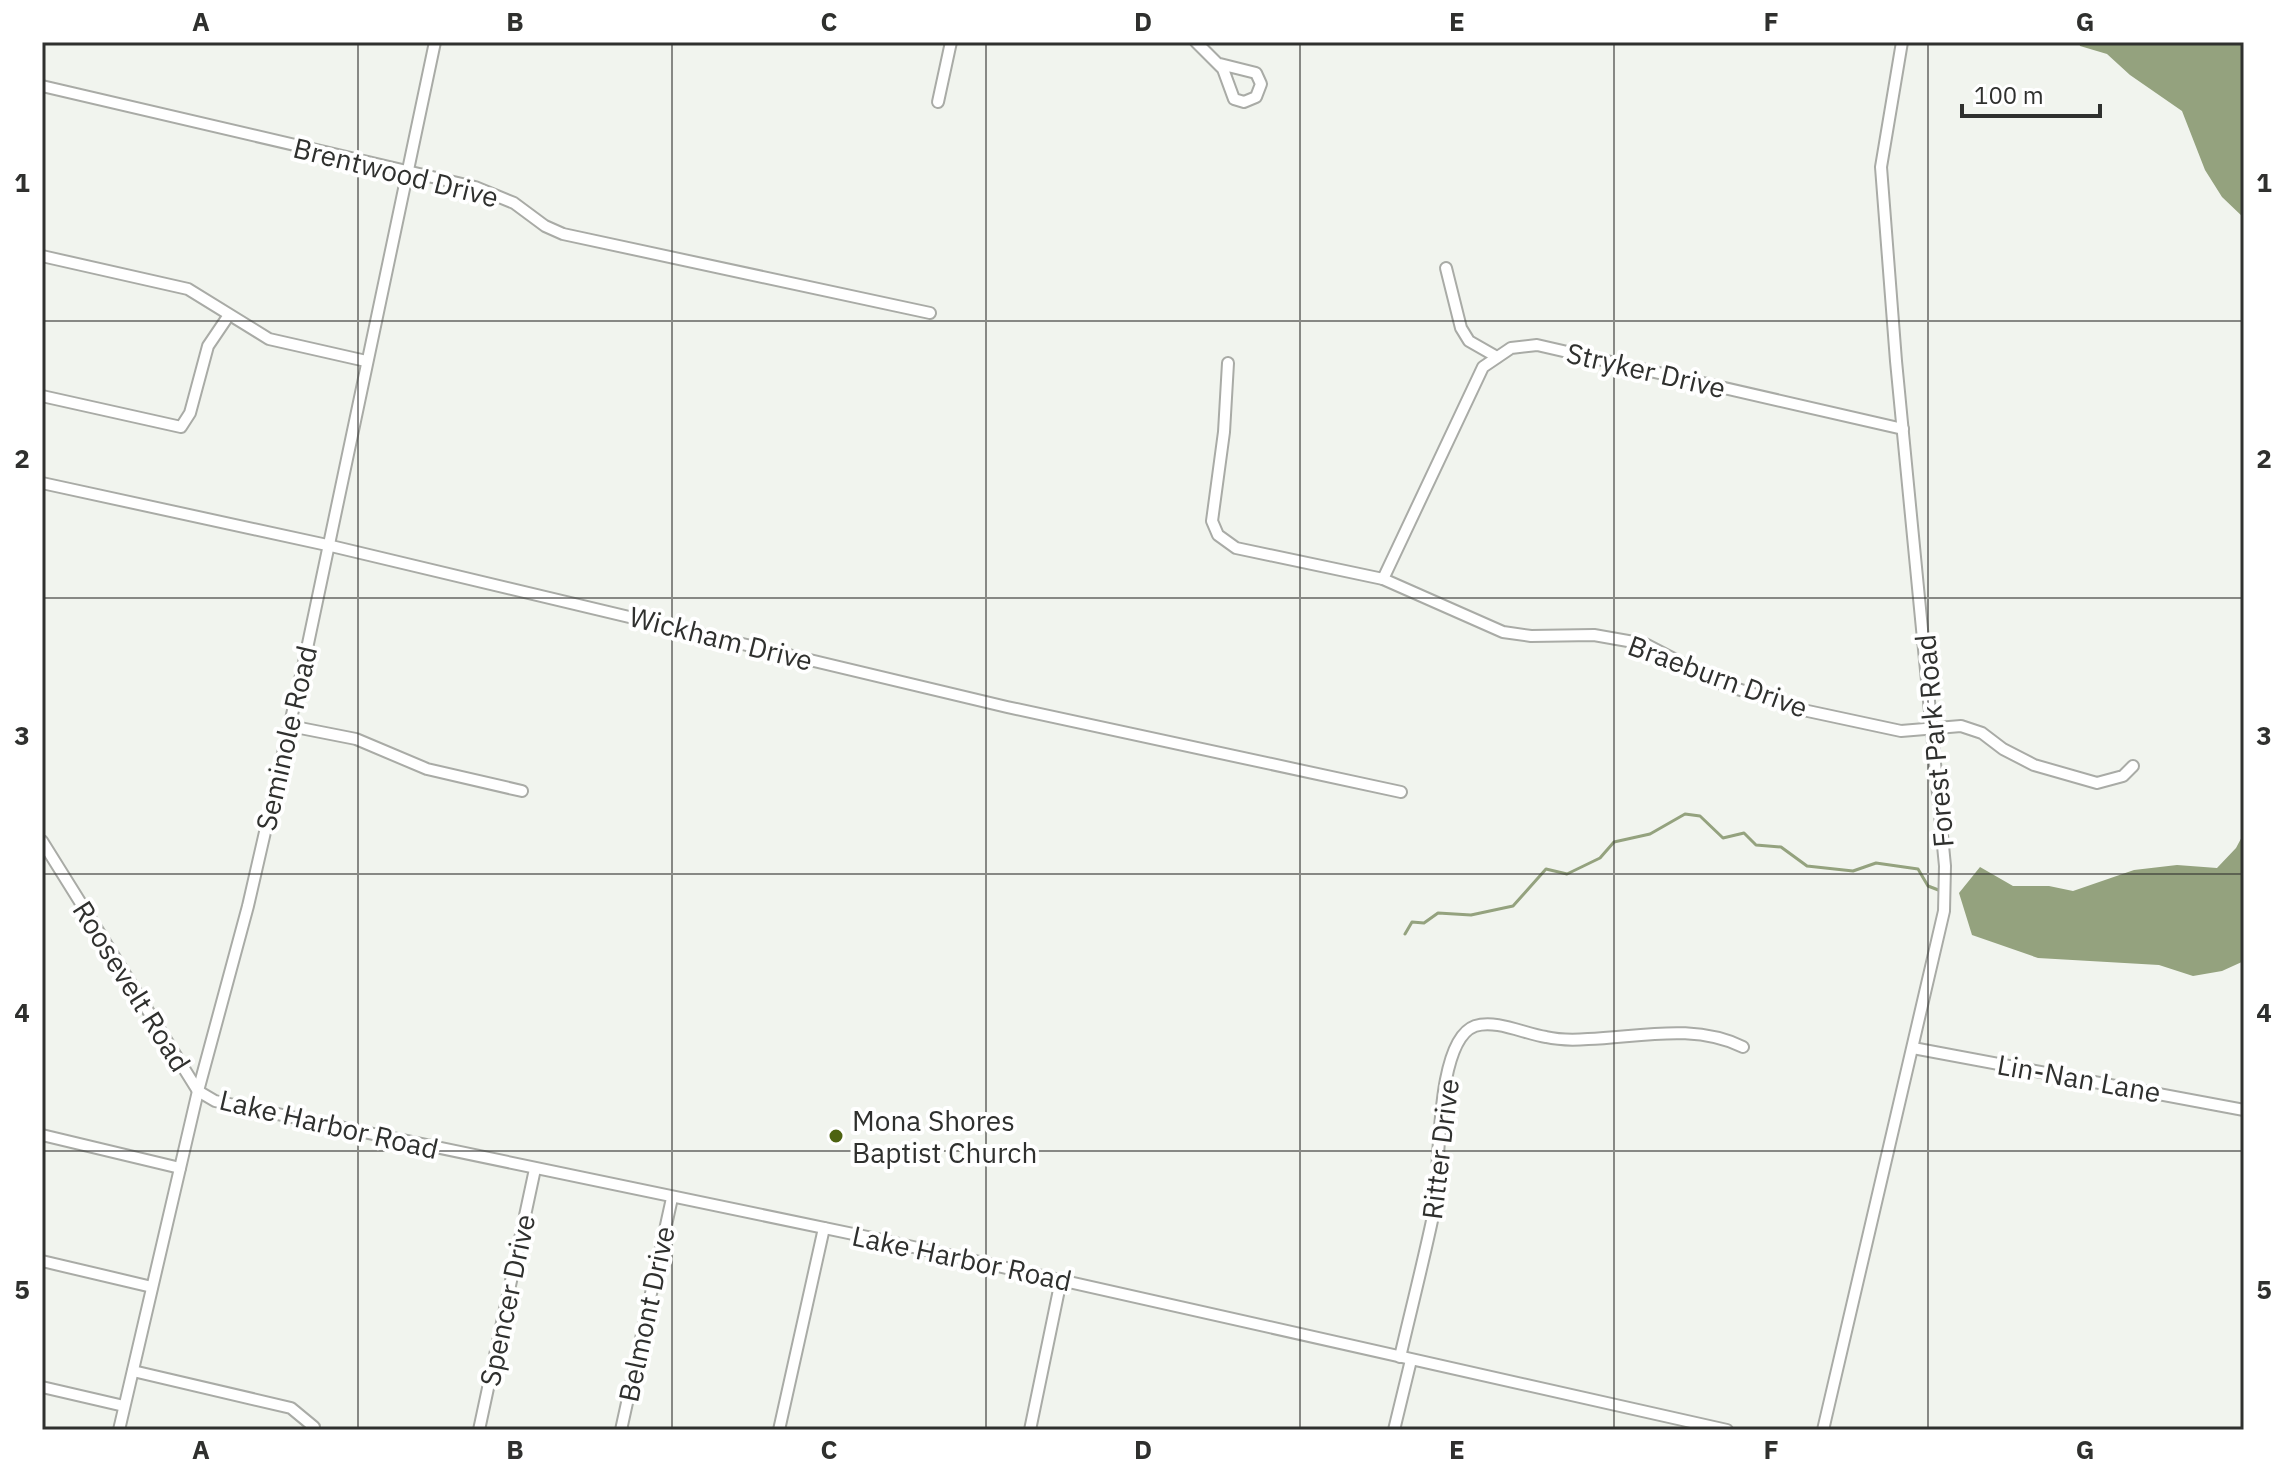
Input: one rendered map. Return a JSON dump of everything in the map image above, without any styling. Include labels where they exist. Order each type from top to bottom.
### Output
[{"type":"street","name":"Seminole Road","points":[[119,1430],[198,1091],[248,906],[290,726],[435,42]]},
{"type":"street","points":[[938,102],[951,42]]},
{"type":"street","points":[[1196,42],[1220,64],[1234,99],[1244,102],[1256,97],[1261,84],[1256,73],[1220,64]]},
{"type":"street","name":"Forest Park Road","points":[[1823,1430],[1944,911],[1945,877],[1881,167],[1902,42]]},
{"type":"street","name":"Brentwood Drive","points":[[42,86],[475,187],[514,203],[545,226],[563,234],[930,313]]},
{"type":"street","points":[[42,256],[188,289],[269,339],[366,361]]},
{"type":"street","points":[[1383,579],[1483,367],[1497,357],[1469,341],[1461,328],[1446,268]]},
{"type":"street","points":[[42,396],[181,427],[190,413],[208,346],[229,315]]},
{"type":"street","name":"Stryker Drive","points":[[1497,357],[1511,348],[1537,345],[1903,429]]},
{"type":"street","name":"Braeburn Drive","points":[[1228,363],[1224,432],[1212,521],[1218,535],[1236,548],[1383,579],[1503,632],[1531,636],[1594,635],[1645,644],[1722,684],[1777,704],[1901,731],[1961,726],[1982,733],[2003,749],[2034,765],[2097,783],[2123,776],[2133,766]]},
{"type":"street","name":"Wickham Drive","points":[[42,483],[327,545],[1007,707],[1401,792]]},
{"type":"street","points":[[290,726],[356,739],[427,769],[522,791]]},
{"type":"street","name":"Roosevelt Road","points":[[42,841],[198,1091]]},
{"type":"street","name":"Ritter Drive","points":[[1406,1359],[1434,1213],[1439,1127],[1445,1091],[1456,1046],[1466,1030],[1475,1026],[1495,1025],[1548,1038],[1587,1039],[1701,1033],[1743,1047]]},
{"type":"street","name":"Lin-Nan Lane","points":[[1913,1048],[2244,1110]]},
{"type":"street","name":"Lake Harbor Road","points":[[198,1091],[215,1101],[824,1228],[1727,1430]]},
{"type":"street","points":[[42,1135],[180,1168]]},
{"type":"street","name":"Spencer Drive","points":[[479,1430],[535,1169]]},
{"type":"street","name":"Belmont Drive","points":[[621,1430],[672,1198]]},
{"type":"street","points":[[779,1430],[824,1228]]},
{"type":"street","points":[[42,1261],[152,1287]]},
{"type":"street","points":[[1030,1430],[1061,1280]]},
{"type":"street","points":[[1394,1430],[1406,1359]]},
{"type":"street","points":[[133,1371],[291,1408],[314,1427]]},
{"type":"street","points":[[42,1387],[124,1406]]},
{"type":"shaded area","points":[[2079,42],[2244,42],[2244,218],[2222,197],[2205,170],[2182,111],[2130,75],[2107,54],[2080,46]]},
{"type":"shaded area","points":[[2244,833],[2244,961],[2222,971],[2193,976],[2159,965],[2038,958],[1972,935],[1959,893],[1980,867],[2013,886],[2049,886],[2073,891],[2134,870],[2177,865],[2217,868],[2236,848]]},
{"type":"waterway","points":[[1405,934],[1412,922],[1424,923],[1438,913],[1471,915],[1513,906],[1546,869],[1567,874],[1600,858],[1614,842],[1650,834],[1685,814],[1700,816],[1723,838],[1744,833],[1756,845],[1781,847],[1807,866],[1853,871],[1876,863],[1918,869],[1928,886],[1941,891]]},
{"type":"place","name":"Mona Shores Baptist Church","points":[[836,1136]]}]
